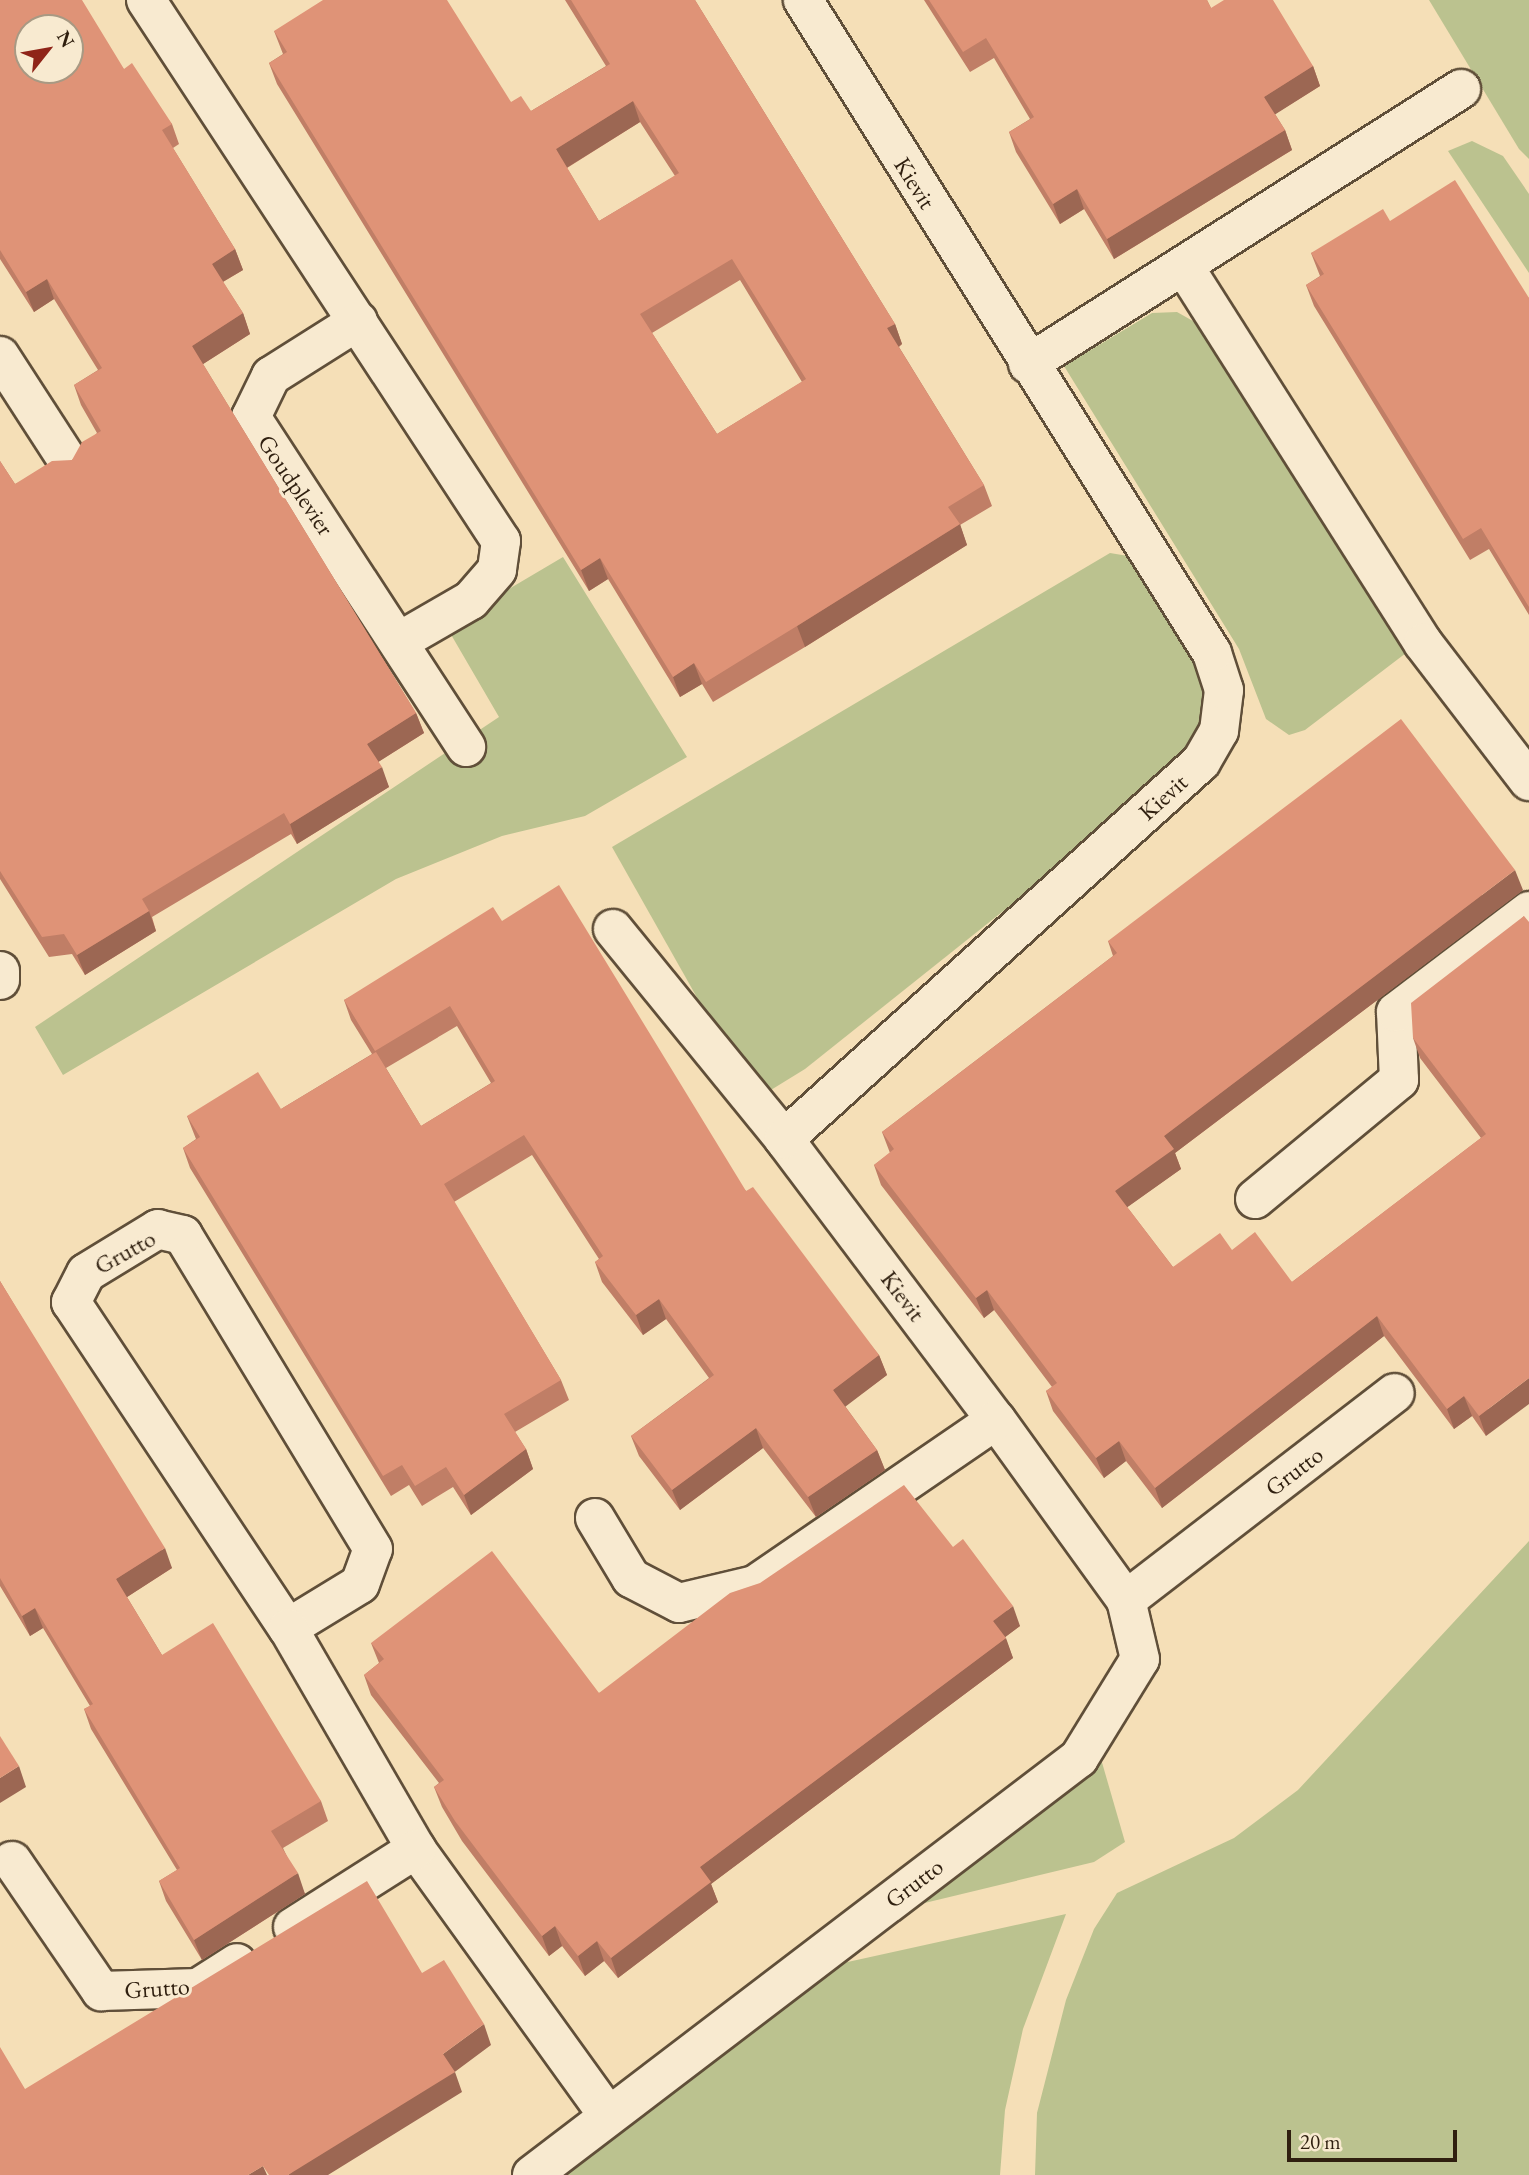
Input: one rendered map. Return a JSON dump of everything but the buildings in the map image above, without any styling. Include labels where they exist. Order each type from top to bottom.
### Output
[{"type":"street","points":[[146,0],[501,541],[497,570],[471,600],[400,641]]},
{"type":"street","name":"Kievit","points":[[784,1139],[1202,762],[1219,731],[1224,690],[1212,653],[1028,364],[803,0]]},
{"type":"street","points":[[1028,364],[1185,268],[1461,89]]},
{"type":"street","points":[[1185,268],[1423,643],[1529,781]]},
{"type":"street","name":"Goudplevier","points":[[358,321],[271,376],[251,417],[400,641],[466,747]]},
{"type":"street","points":[[0,356],[68,461]]},
{"type":"street","points":[[1255,1199],[1399,1080],[1396,1012],[1529,911]]},
{"type":"street","name":"Kievit","points":[[613,929],[784,1139],[996,1420]]},
{"type":"street","points":[[0,971],[0,980]]},
{"type":"street","name":"Grutto","points":[[288,1628],[360,1584],[373,1549],[183,1235],[158,1229],[86,1273],[71,1303],[288,1628],[416,1849],[608,2115]]},
{"type":"street","name":"Grutto","points":[[1126,1600],[1395,1393]]},
{"type":"street","points":[[595,1518],[631,1578],[679,1603],[755,1585],[996,1420]]},
{"type":"street","name":"Grutto","points":[[533,2175],[608,2115],[1079,1758],[1140,1660],[1126,1600],[996,1420]]},
{"type":"street","name":"Grutto","points":[[12,1861],[101,1992],[198,1988],[416,1849]]},
{"type":"green space","points":[[1429,0],[1529,0],[1529,159],[1519,149]]},
{"type":"green space","points":[[1472,141],[1503,156],[1529,194],[1529,273],[1448,151]]},
{"type":"green space","points":[[1177,312],[1200,325],[1406,653],[1305,730],[1289,735],[1266,719],[1239,649],[1064,366],[1152,313]]},
{"type":"green space","points":[[1110,553],[1134,557],[1238,724],[805,1069],[766,1093],[747,1086],[612,847]]},
{"type":"green space","points":[[563,557],[687,757],[585,816],[502,836],[396,879],[63,1075],[35,1027],[499,717],[446,626]]},
{"type":"green space","points":[[1529,1541],[1529,2175],[1035,2175],[1037,2113],[1066,2000],[1094,1929],[1117,1893],[1234,1838],[1298,1790]]},
{"type":"green space","points":[[1101,1759],[1125,1842],[1094,1862],[908,1907]]},
{"type":"green space","points":[[1066,1914],[1023,2029],[1005,2110],[1000,2175],[566,2175],[834,1965]]}]
